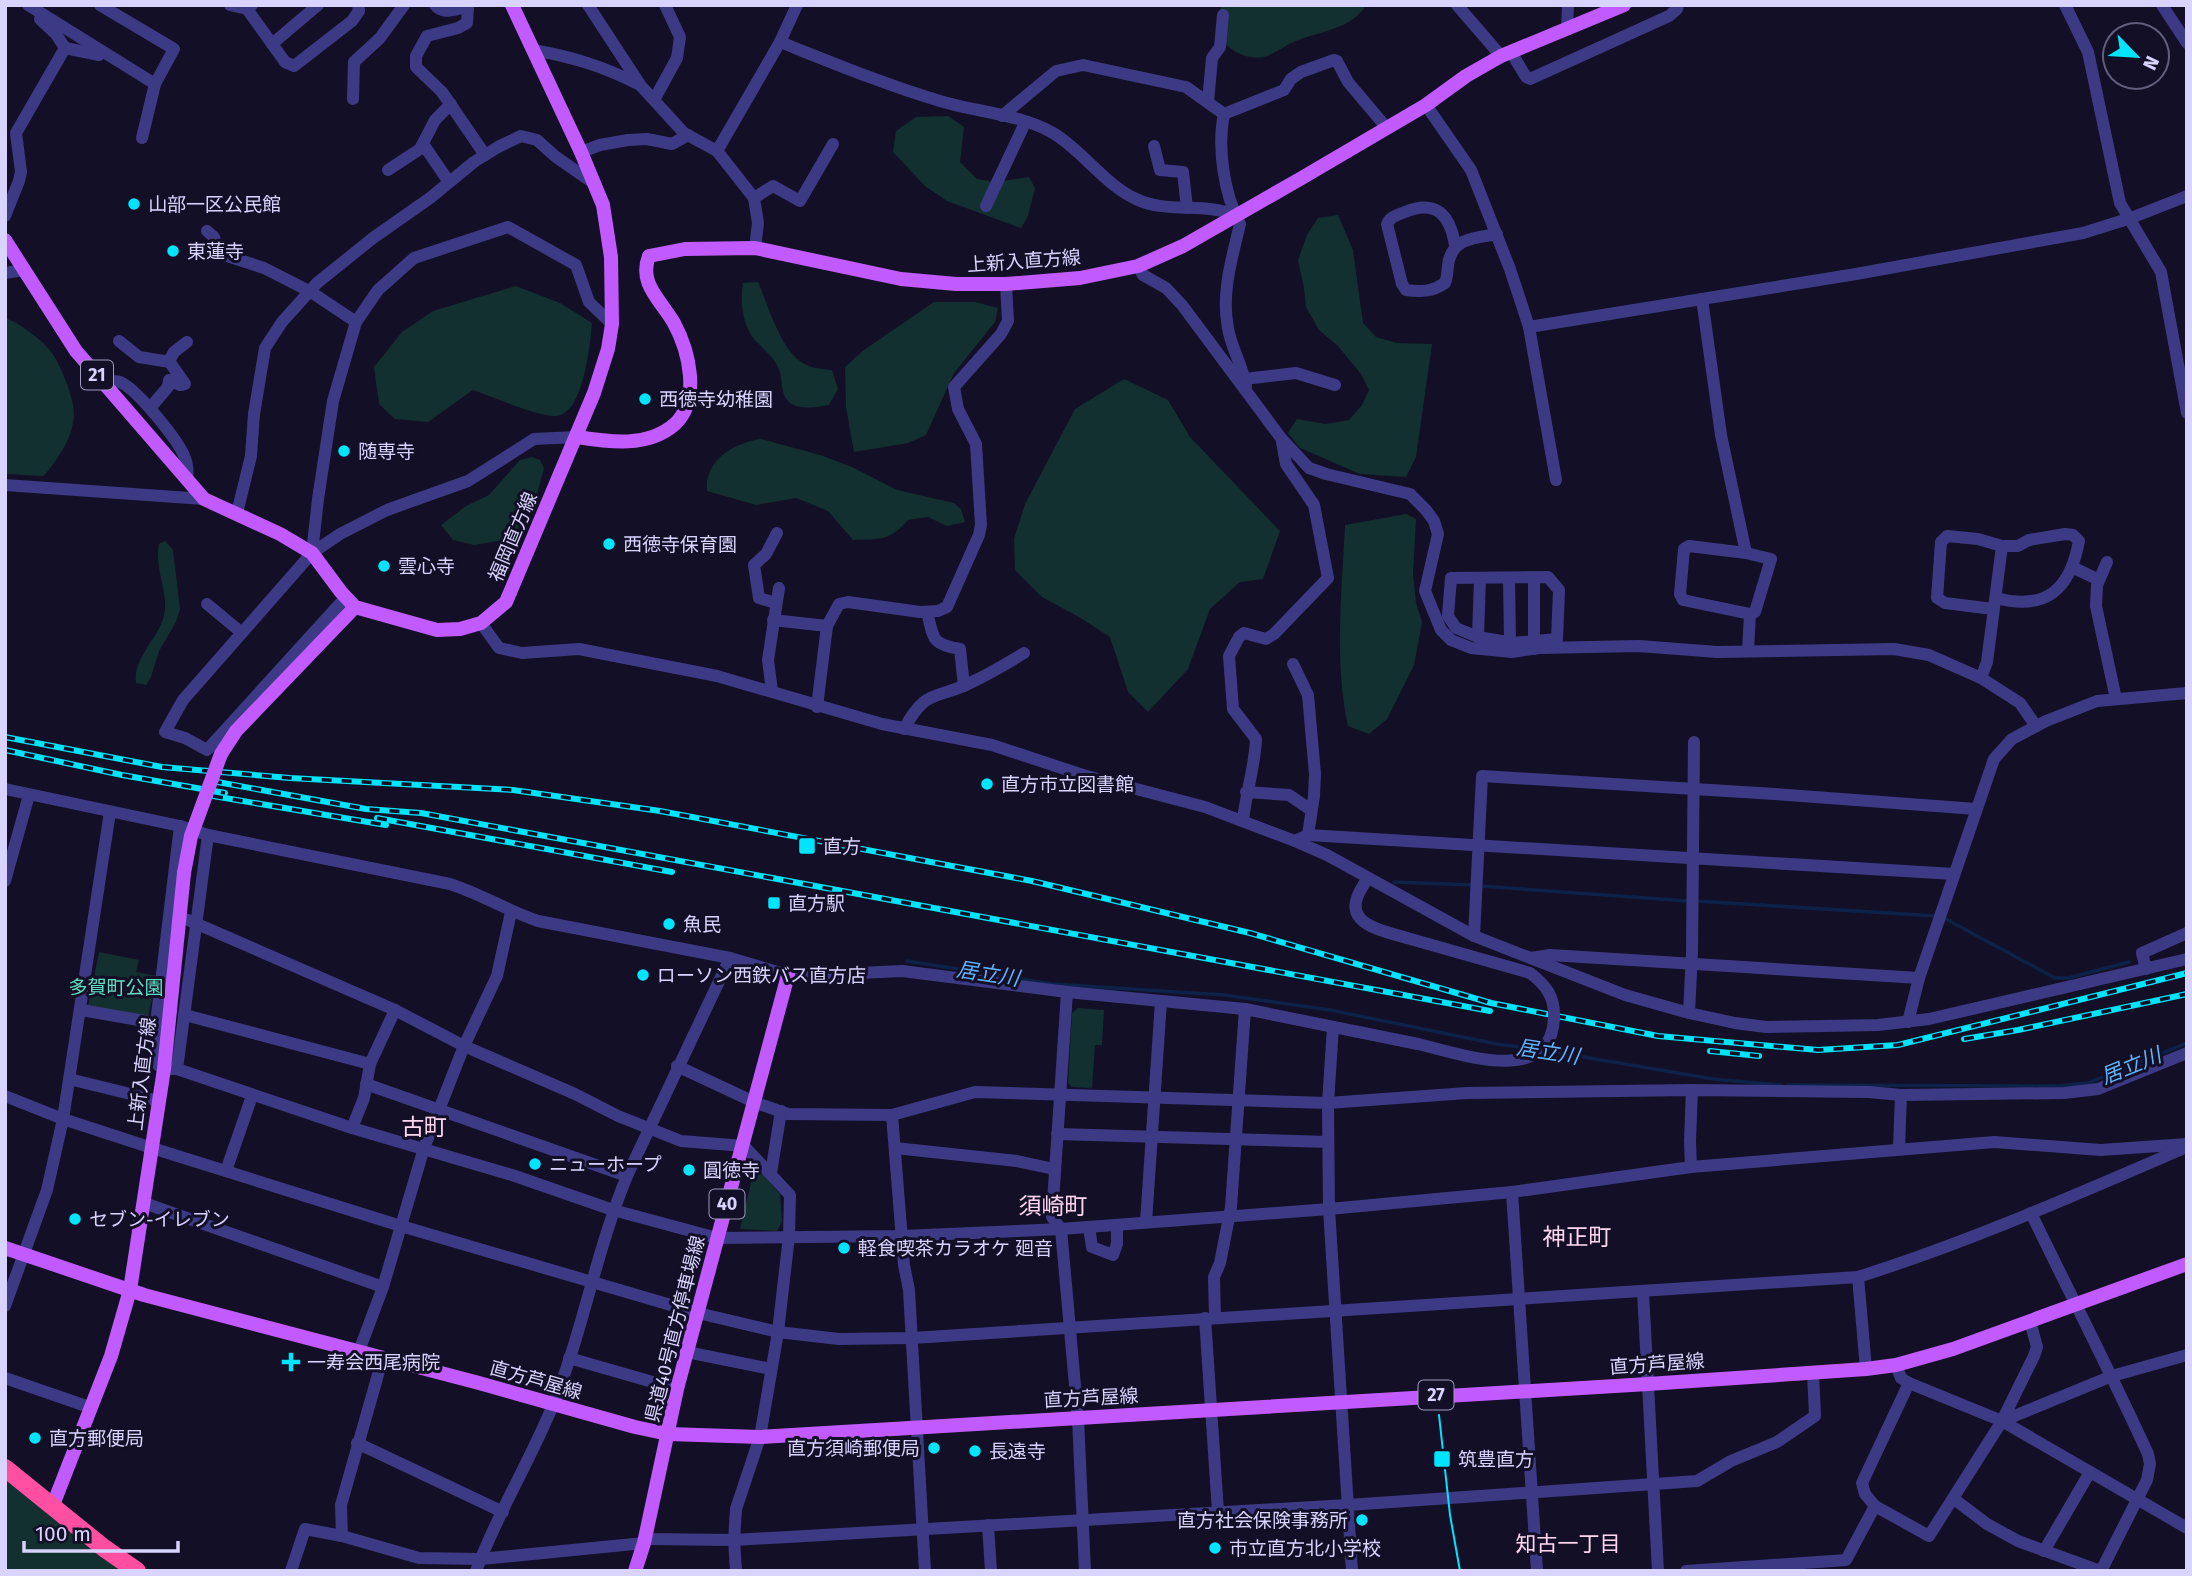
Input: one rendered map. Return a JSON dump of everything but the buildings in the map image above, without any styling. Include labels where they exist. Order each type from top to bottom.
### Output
[{"type":"highway","points":[[5,1468],[104,1548],[137,1571]]},
{"type":"main road","name":"福岡直方線","points":[[481,623],[506,602],[577,436],[608,349],[612,324],[611,257],[603,205],[512,5]]},
{"type":"main road","name":"上新入直方線","points":[[577,436],[599,440],[640,441],[666,432],[684,415],[690,397],[684,345],[648,282],[644,268],[649,256],[685,249],[755,248],[901,279],[956,284],[1006,284],[1080,278],[1138,266],[1183,246],[1426,105],[1466,76],[1506,54],[1625,5]]},
{"type":"main road","name":"21","points":[[5,240],[76,351],[205,499],[280,534],[312,553],[350,602]]},
{"type":"main road","name":"上新入直方線","points":[[53,1506],[111,1356],[130,1290],[159,1101],[170,1069],[184,873],[191,836],[222,754],[236,731],[350,602]]},
{"type":"main road","points":[[350,602],[437,630],[460,629],[481,623]]},
{"type":"main road","name":"県道40号直方停車場線","points":[[635,1571],[677,1389],[788,975]]},
{"type":"main road","name":"直方芦屋線","points":[[5,1248],[130,1290],[668,1434],[760,1437],[1866,1369],[1896,1365],[1953,1349],[2187,1264]]},
{"type":"street","points":[[100,5],[174,48],[155,84],[142,138]]},
{"type":"street","points":[[230,5],[249,7],[285,62],[294,65],[352,21],[359,11],[358,5]]},
{"type":"street","points":[[272,44],[318,5]]},
{"type":"street","points":[[353,99],[354,62],[380,38],[404,5]]},
{"type":"street","points":[[435,5],[439,11],[444,12],[468,7],[467,23],[427,36],[414,62],[442,92],[485,156]]},
{"type":"street","points":[[588,5],[641,86],[688,135],[717,151],[754,198],[758,223],[755,248]]},
{"type":"street","points":[[654,100],[677,58],[680,37],[665,5]]},
{"type":"street","points":[[717,151],[780,42],[797,5]]},
{"type":"street","points":[[1457,5],[1530,79],[1669,16],[1678,5]]},
{"type":"street","points":[[1567,29],[1568,5]]},
{"type":"street","points":[[2065,5],[2088,52],[2120,203],[2161,272],[2187,413]]},
{"type":"street","points":[[30,6],[155,84]]},
{"type":"street","points":[[30,6],[65,48]]},
{"type":"street","points":[[2168,7],[2187,43]]},
{"type":"street","points":[[1208,102],[1212,58],[1220,47],[1223,15]]},
{"type":"street","points":[[780,42],[939,101],[1002,116],[1052,133],[1135,199],[1154,205],[1223,210],[1235,215]]},
{"type":"street","points":[[65,48],[81,49],[122,64]]},
{"type":"street","points":[[5,216],[21,172],[16,133],[65,48]]},
{"type":"street","points":[[533,50],[572,57],[604,67],[641,86]]},
{"type":"street","points":[[1224,114],[1284,90],[1291,79],[1301,72],[1334,60],[1363,102],[1386,127]]},
{"type":"street","points":[[1002,116],[1056,71],[1083,65],[1186,88],[1224,114]]},
{"type":"street","points":[[388,170],[423,144],[435,120],[451,104]]},
{"type":"street","points":[[1426,105],[1471,170],[1497,234],[1529,327],[1556,480]]},
{"type":"street","points":[[1224,114],[1220,134],[1223,163],[1235,215],[1240,224],[1229,273],[1225,308],[1228,330],[1246,386]]},
{"type":"street","points":[[986,206],[1026,123]]},
{"type":"street","points":[[581,152],[628,140],[647,139],[671,144],[688,135]]},
{"type":"street","points":[[237,513],[251,456],[254,414],[265,348],[282,323],[317,284],[373,238],[449,182],[485,156],[521,136],[537,140],[556,158],[595,184]]},
{"type":"street","points":[[423,144],[449,182]]},
{"type":"street","points":[[754,198],[773,186],[800,201],[833,144]]},
{"type":"street","points":[[1154,146],[1160,170],[1183,172],[1187,208]]},
{"type":"street","points":[[1529,327],[2083,233],[2187,196]]},
{"type":"street","points":[[1455,245],[1448,221],[1432,208],[1423,206],[1406,211],[1390,218],[1387,224],[1402,284],[1406,290],[1428,292],[1445,283],[1455,245],[1461,241],[1497,234]]},
{"type":"street","points":[[312,553],[333,401],[356,322],[379,290],[414,258],[508,227],[576,265],[589,302],[612,324]]},
{"type":"street","points":[[207,231],[214,237],[218,253],[264,268],[311,292],[356,322]]},
{"type":"street","points":[[1138,266],[1143,275],[1166,288],[1182,305],[1246,386],[1281,438],[1309,468],[1410,494],[1426,510],[1434,521],[1438,534],[1424,591],[1441,630],[1451,640],[1471,649],[1512,652],[1534,645],[1557,639],[1559,590],[1548,577],[1451,578],[1448,616],[1456,628],[1479,637],[1534,645],[1639,646],[1717,652],[1894,649],[1929,655],[1981,678],[2020,703],[2036,726]]},
{"type":"street","points":[[5,273],[24,270]]},
{"type":"street","points":[[817,707],[827,626],[839,604],[848,602],[927,612],[947,607],[981,525],[976,444],[958,409],[954,387],[1001,334],[1008,321],[1006,284]]},
{"type":"street","points":[[1702,299],[1721,435],[1746,553]]},
{"type":"street","points":[[119,341],[139,357],[170,362],[185,384],[180,385],[170,379],[169,387],[150,408]]},
{"type":"street","points":[[170,362],[174,352],[187,342]]},
{"type":"street","points":[[1246,386],[1296,373],[1335,385]]},
{"type":"street","points":[[103,383],[116,381],[128,387],[150,408],[184,454],[189,469],[187,480]]},
{"type":"street","points":[[350,602],[207,750],[185,738],[165,732],[183,700],[312,553],[340,534],[387,510],[468,481],[534,439],[577,436]]},
{"type":"street","points":[[1243,820],[1256,738],[1233,709],[1229,656],[1238,637],[1244,633],[1266,639],[1274,634],[1328,578],[1314,505],[1286,464],[1281,438]]},
{"type":"street","points":[[5,485],[205,499]]},
{"type":"street","points":[[776,603],[759,598],[754,565],[766,554],[777,533]]},
{"type":"street","points":[[2073,535],[2079,541],[2072,567],[2062,586],[2034,603],[1945,603],[1937,598],[1941,542],[1947,536],[1978,539],[2002,546],[2018,547],[2037,538],[2073,535]]},
{"type":"street","points":[[1689,546],[1771,559],[1755,612],[1749,614],[1683,600],[1680,594],[1684,549],[1689,546]]},
{"type":"street","points":[[1981,678],[1987,662],[2002,546]]},
{"type":"street","points":[[2108,562],[2099,580],[2096,606],[2116,699]]},
{"type":"street","points":[[2072,567],[2099,580]]},
{"type":"street","points":[[1479,637],[1480,578]]},
{"type":"street","points":[[1509,578],[1510,642]]},
{"type":"street","points":[[1534,579],[1534,645]]},
{"type":"street","points":[[772,691],[768,660],[779,588]]},
{"type":"street","points":[[207,604],[242,633]]},
{"type":"street","points":[[927,612],[936,640],[942,646],[960,649],[964,686]]},
{"type":"street","points":[[1748,651],[1749,614]]},
{"type":"street","points":[[773,620],[827,626]]},
{"type":"street","points":[[481,623],[499,648],[522,653],[579,649],[717,676],[817,707],[904,729],[992,745],[1083,775],[1205,807],[1295,841],[1474,936],[1625,995],[1689,1013],[1766,1027],[1908,1022],[2187,959]]},
{"type":"street","points":[[904,729],[914,712],[934,695],[964,686],[1024,653]]},
{"type":"street","points":[[1293,664],[1308,695],[1315,774],[1308,835]]},
{"type":"street","points":[[1908,1022],[1919,978],[1994,759],[2012,740],[2036,726],[2088,705],[2116,699],[2187,693]]},
{"type":"street","points":[[1689,1013],[1695,742]]},
{"type":"street","points":[[1474,936],[1482,776],[1976,809]]},
{"type":"street","points":[[5,789],[180,826],[208,835],[450,884],[475,892],[511,912],[538,921],[730,958],[788,975],[839,977],[902,971],[1066,992],[1245,1009],[1494,1061],[1518,1062],[1535,1055],[1548,1040],[1554,1022],[1555,1006],[1542,982],[1530,973],[1373,928],[1360,919],[1356,910],[1356,900],[1368,878]]},
{"type":"street","points":[[1246,792],[1289,795],[1311,810]]},
{"type":"street","points":[[5,881],[29,795]]},
{"type":"street","points":[[5,1306],[47,1190],[63,1119],[82,1010],[110,812]]},
{"type":"street","points":[[180,826],[156,1023],[158,1065],[613,1209],[717,1238],[902,1236],[1061,1229],[1329,1209],[1512,1192],[1691,1167],[1994,1142],[2101,1150],[2187,1146]]},
{"type":"street","points":[[170,1069],[186,1015],[192,921],[208,835]]},
{"type":"street","points":[[1295,841],[1308,835],[1954,874]]},
{"type":"street","points":[[359,1351],[383,1287],[424,1148],[464,1046],[497,976],[511,912]]},
{"type":"street","points":[[192,921],[395,1010],[464,1046],[681,1141],[744,1146],[790,1195],[789,1236],[779,1332],[760,1437],[736,1509],[736,1571]]},
{"type":"street","points":[[2146,969],[2142,953],[2187,933]]},
{"type":"street","points":[[1530,959],[1550,955],[1919,978]]},
{"type":"street","points":[[479,1565],[553,1405],[593,1282],[613,1209],[626,1176],[730,958]]},
{"type":"street","points":[[1066,992],[1052,1217],[1061,1229],[1077,1419],[1085,1571]]},
{"type":"street","points":[[1146,1222],[1161,1001]]},
{"type":"street","points":[[1218,1512],[1211,1410],[1210,1318],[1214,1277],[1220,1263],[1230,1216],[1245,1009]]},
{"type":"street","points":[[82,1010],[156,1023]]},
{"type":"street","points":[[352,1128],[370,1064],[395,1010]]},
{"type":"street","points":[[186,1015],[370,1064]]},
{"type":"street","points":[[1333,1027],[1328,1104],[1329,1209],[1352,1571]]},
{"type":"street","points":[[677,1066],[754,1102],[788,1114],[891,1115],[975,1092],[1328,1104],[1467,1093],[1692,1090],[1869,1092],[1900,1095],[2064,1093],[2098,1089],[2187,1053]]},
{"type":"street","points":[[69,1079],[159,1101]]},
{"type":"street","points":[[366,1084],[626,1176]]},
{"type":"street","points":[[1691,1167],[1692,1090]]},
{"type":"street","points":[[1899,1148],[1900,1095]]},
{"type":"street","points":[[5,1096],[63,1119],[401,1226],[698,1313],[779,1332],[839,1339],[912,1338],[1858,1277],[1916,1259],[2187,1146]]},
{"type":"street","points":[[226,1171],[253,1096]]},
{"type":"street","points":[[771,1174],[781,1111]]},
{"type":"street","points":[[891,1115],[904,1265],[909,1290],[925,1571]]},
{"type":"street","points":[[1057,1134],[1328,1142]]},
{"type":"street","points":[[895,1148],[1017,1161],[1054,1169]]},
{"type":"street","points":[[1512,1192],[1537,1571]]},
{"type":"street","points":[[144,1203],[383,1287]]},
{"type":"street","points":[[1954,1499],[1987,1524],[2018,1541],[2100,1571],[2147,1480],[2150,1464],[2148,1454],[2031,1213]]},
{"type":"street","points":[[1089,1227],[1092,1247],[1113,1255],[1117,1244],[1117,1224]]},
{"type":"street","points":[[1858,1277],[1866,1369]]},
{"type":"street","points":[[1643,1292],[1658,1571]]},
{"type":"street","points":[[1909,1383],[1862,1483],[1865,1494],[1875,1506],[1929,1536],[2002,1421],[2037,1351],[2030,1321]]},
{"type":"street","points":[[687,1352],[771,1369]]},
{"type":"street","points":[[2002,1421],[2112,1376],[2187,1355]]},
{"type":"street","points":[[342,1536],[341,1505],[383,1357]]},
{"type":"street","points":[[569,1358],[677,1389]]},
{"type":"street","points":[[1896,1365],[1901,1378],[1909,1383],[2002,1421],[2187,1528]]},
{"type":"street","points":[[291,1571],[305,1529],[342,1536],[419,1558],[479,1565],[644,1541],[734,1540],[1083,1521],[1698,1481],[1731,1461],[1777,1442],[1815,1416],[1813,1373]]},
{"type":"street","points":[[5,1378],[89,1408]]},
{"type":"street","points":[[357,1443],[503,1511]]},
{"type":"street","points":[[2044,1551],[2090,1472]]},
{"type":"street","points":[[1686,1571],[1846,1560],[1875,1506]]},
{"type":"street","points":[[988,1525],[990,1571]]},
{"type":"green space","points":[[1221,5],[1366,5],[1360,13],[1344,24],[1296,41],[1267,56],[1253,57],[1231,49],[1221,38],[1217,26]]},
{"type":"green space","points":[[948,116],[964,127],[960,162],[977,179],[996,182],[1029,177],[1035,188],[1028,216],[1021,228],[947,201],[925,186],[893,152],[896,131],[916,117]]},
{"type":"green space","points":[[1338,215],[1353,250],[1363,323],[1376,337],[1397,343],[1432,344],[1416,457],[1406,477],[1360,474],[1300,448],[1288,433],[1297,419],[1325,424],[1349,420],[1362,405],[1369,390],[1361,374],[1338,346],[1319,330],[1306,307],[1298,260],[1307,235],[1318,218]]},
{"type":"green space","points":[[758,282],[791,353],[809,366],[832,370],[838,389],[829,405],[801,407],[785,398],[777,365],[755,340],[745,320],[742,305],[743,283]]},
{"type":"green space","points":[[516,286],[560,303],[592,323],[584,376],[574,403],[566,412],[557,416],[540,414],[473,390],[428,422],[395,419],[379,404],[374,367],[402,332],[433,311]]},
{"type":"green space","points":[[934,302],[975,302],[998,308],[995,322],[954,373],[926,435],[908,443],[854,452],[846,407],[845,367],[864,350]]},
{"type":"green space","points":[[5,318],[23,327],[48,348],[63,374],[72,400],[74,414],[71,431],[60,454],[44,476],[5,474]]},
{"type":"green space","points":[[1124,379],[1168,400],[1190,437],[1280,531],[1263,579],[1240,582],[1210,609],[1188,669],[1148,712],[1128,692],[1110,637],[1042,597],[1015,570],[1014,539],[1025,504],[1075,409]]},
{"type":"green space","points":[[761,439],[852,467],[897,490],[954,503],[961,509],[965,522],[947,526],[928,517],[908,520],[896,532],[884,538],[853,540],[828,511],[796,498],[756,505],[707,491],[710,470],[723,455],[741,444]]},
{"type":"green space","points":[[532,457],[540,460],[544,468],[537,495],[514,535],[474,545],[453,540],[441,525],[466,506],[489,495],[520,460]]},
{"type":"green space","points":[[1406,514],[1416,519],[1413,574],[1416,603],[1422,622],[1414,665],[1387,719],[1369,734],[1348,726],[1341,676],[1340,626],[1345,525]]},
{"type":"green space","points":[[165,541],[173,550],[180,609],[146,685],[136,683],[136,674],[141,658],[160,627],[165,610],[158,554],[159,544]]},
{"type":"green space","name":"多賀町公園","points":[[99,952],[139,960],[136,972],[157,976],[148,1018],[88,1006]]},
{"type":"green space","points":[[1078,1008],[1104,1010],[1102,1045],[1095,1045],[1092,1088],[1072,1087],[1068,1083],[1072,1013]]},
{"type":"green space","points":[[755,1166],[780,1194],[782,1222],[777,1231],[740,1229]]},
{"type":"green space","points":[[5,1480],[127,1571],[5,1571]]},
{"type":"waterway","points":[[1394,882],[1472,885]]},
{"type":"waterway","points":[[1480,886],[1688,901]]},
{"type":"waterway","points":[[1696,901],[1936,916]]},
{"type":"waterway","points":[[1944,918],[2055,978],[2068,978],[2129,962]]},
{"type":"waterway","name":"居立川","points":[[907,961],[1053,984],[1224,995],[1330,1010],[1497,1044],[1535,1049]]},
{"type":"waterway","name":"居立川","points":[[1788,1085],[2058,1086],[2088,1083],[2187,1043]]},
{"type":"waterway","name":"居立川","points":[[1543,1050],[1713,1079],[1781,1085]]},
{"type":"tram line","points":[[1439,1415],[1450,1515],[1460,1571]]},
{"type":"railway","points":[[5,737],[162,767],[290,778],[513,790],[660,811],[1032,881],[1250,933],[1491,1003],[1658,1036],[1818,1050],[1898,1045],[2187,973]]},
{"type":"railway","points":[[5,750],[225,793]]},
{"type":"railway","points":[[212,781],[366,809],[421,813],[1490,1011]]},
{"type":"railway","points":[[213,796],[386,825]]},
{"type":"railway","points":[[377,818],[672,872]]},
{"type":"railway","points":[[1964,1039],[2187,994]]},
{"type":"railway","points":[[1710,1051],[1759,1056]]},
{"type":"place","name":"山部一区公民館","points":[[134,204]]},
{"type":"place","name":"東蓮寺","points":[[173,251]]},
{"type":"place","name":"西徳寺幼稚園","points":[[645,399]]},
{"type":"place","name":"随専寺","points":[[344,451]]},
{"type":"place","name":"西徳寺保育園","points":[[609,544]]},
{"type":"place","name":"雲心寺","points":[[384,566]]},
{"type":"place","name":"直方市立図書館","points":[[987,784]]},
{"type":"place","name":"直方","points":[[807,846]]},
{"type":"place","name":"直方駅","points":[[774,903]]},
{"type":"place","name":"魚民","points":[[669,924]]},
{"type":"place","name":"ローソン西鉄バス直方店","points":[[643,975]]},
{"type":"place","name":"ニューホープ","points":[[535,1164]]},
{"type":"place","name":"圓徳寺","points":[[689,1170]]},
{"type":"place","name":"セブン-イレブン","points":[[75,1219]]},
{"type":"place","name":"軽食喫茶カラオケ 廻音","points":[[844,1248]]},
{"type":"place","name":"一寿会西尾病院","points":[[291,1362]]},
{"type":"place","name":"直方郵便局","points":[[35,1438]]},
{"type":"place","name":"直方須崎郵便局","points":[[934,1448]]},
{"type":"place","name":"長遠寺","points":[[975,1451]]},
{"type":"place","name":"筑豊直方","points":[[1442,1459]]},
{"type":"place","name":"直方社会保険事務所","points":[[1362,1520]]},
{"type":"place","name":"市立直方北小学校","points":[[1215,1548]]},
{"type":"district","name":"古町","points":[[424,1127]]},
{"type":"district","name":"須崎町","points":[[1053,1206]]},
{"type":"district","name":"神正町","points":[[1577,1237]]},
{"type":"district","name":"知古一丁目","points":[[1568,1544]]}]
